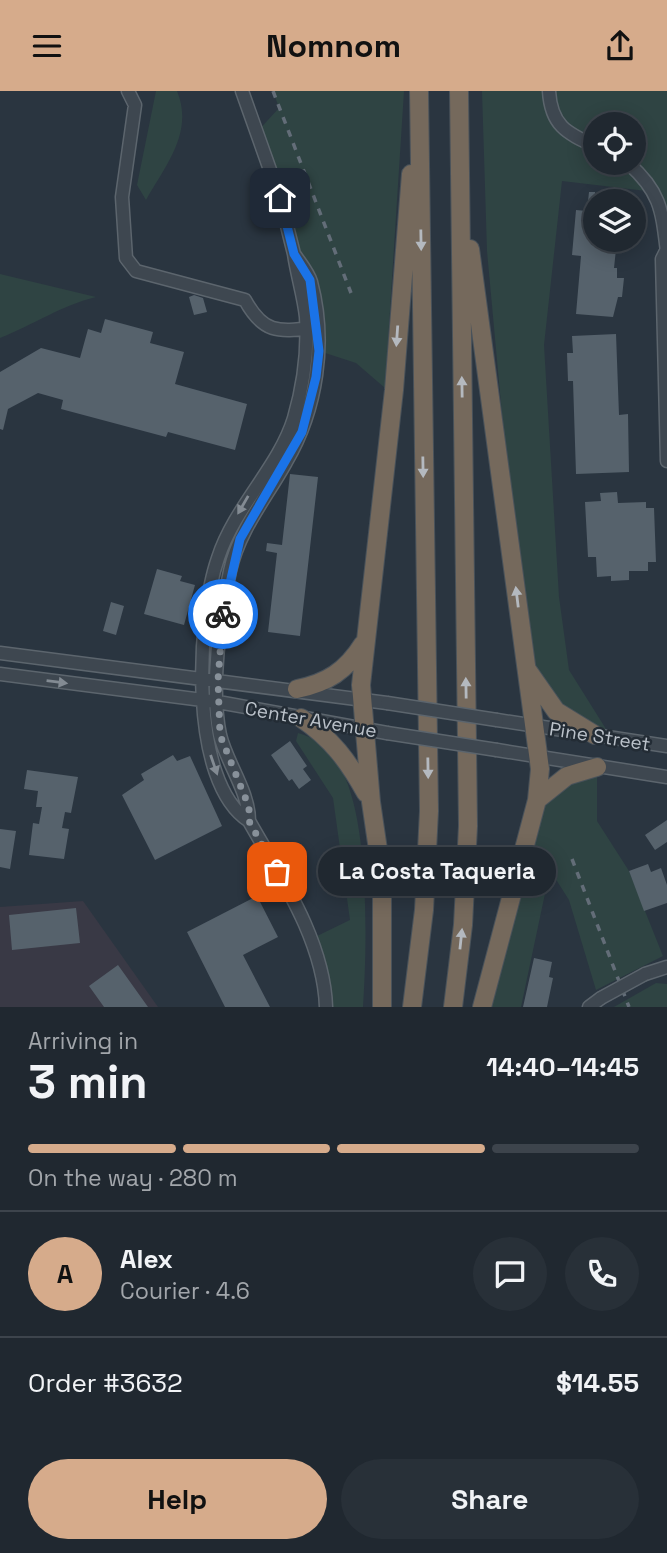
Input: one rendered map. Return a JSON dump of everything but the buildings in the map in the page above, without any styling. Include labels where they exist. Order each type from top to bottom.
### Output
[{"type":"highway","points":[[412,1007],[424,910],[429,811],[419,91]]},
{"type":"highway","points":[[453,1007],[464,913],[468,826],[459,91]]},
{"type":"highway","points":[[382,1007],[382,877],[371,802],[361,699],[365,641],[394,390],[407,207],[419,122]]},
{"type":"highway","points":[[460,161],[539,757],[537,800],[482,1007]]},
{"type":"highway","points":[[296,689],[326,681],[336,675],[356,655],[365,641]]},
{"type":"highway","points":[[525,665],[556,711],[595,735]]},
{"type":"highway","points":[[301,718],[326,735],[346,757],[371,802]]},
{"type":"highway","points":[[537,800],[567,776],[597,767]]},
{"type":"street","points":[[128,91],[135,105],[122,197],[126,258],[136,271],[245,300],[255,318],[267,328],[311,328]]},
{"type":"street","points":[[242,91],[280,198],[294,254],[310,280],[316,377],[302,432],[240,539],[231,569],[219,646],[220,735],[249,807],[249,821],[310,940],[322,973],[326,1007]]},
{"type":"street","points":[[549,91],[550,110],[558,123],[572,136],[583,141]]},
{"type":"street","points":[[639,175],[655,192],[663,213],[667,252],[662,258],[667,461]]},
{"type":"street","points":[[249,821],[236,813],[223,788],[208,746],[201,700],[211,588],[218,558],[236,516],[284,442],[293,419],[311,328]]},
{"type":"street","name":"Center Avenue","points":[[0,653],[296,689],[533,726]]},
{"type":"street","name":"Center Avenue","points":[[0,674],[218,702],[363,729],[539,757]]},
{"type":"street","name":"Pine Street","points":[[533,726],[667,746]]},
{"type":"street","name":"Pine Street","points":[[539,757],[667,777]]},
{"type":"street","points":[[589,1007],[646,974],[667,967]]},
{"type":"shaded area","points":[[83,901],[158,1007],[0,1007],[0,907]]},
{"type":"green space","points":[[156,91],[177,91],[182,120],[175,148],[146,200],[137,185]]},
{"type":"green space","points":[[273,91],[404,91],[385,388],[356,363],[319,351],[294,254],[256,133],[279,108]]},
{"type":"green space","points":[[482,91],[667,91],[667,252],[655,192],[562,181],[544,345],[559,597],[569,670],[611,737],[568,720],[525,665],[487,251]]},
{"type":"green space","points":[[0,274],[96,297],[71,305],[0,338]]},
{"type":"green space","points":[[298,733],[317,742],[337,762],[350,792],[357,820],[364,885],[363,1007],[326,1007],[315,937],[350,920],[333,798],[296,741]]},
{"type":"green space","points":[[597,767],[597,821],[629,871],[663,956],[596,990],[569,900],[550,870],[521,1007],[482,1007],[537,800]]},
{"type":"green space","points":[[656,983],[667,984],[667,1007],[614,1007]]},
{"type":"railway","points":[[273,91],[351,293]]},
{"type":"railway","points":[[572,859],[629,1007]]},
{"type":"way so far","points":[[223,614],[218,680],[220,735],[249,807],[249,821],[277,872]]},
{"type":"place","name":"La Costa Taqueria","points":[[277,872]]},
{"type":"route","points":[[223,614],[231,569],[240,539],[302,432],[316,377],[319,351],[310,280],[294,254],[280,198]]}]
